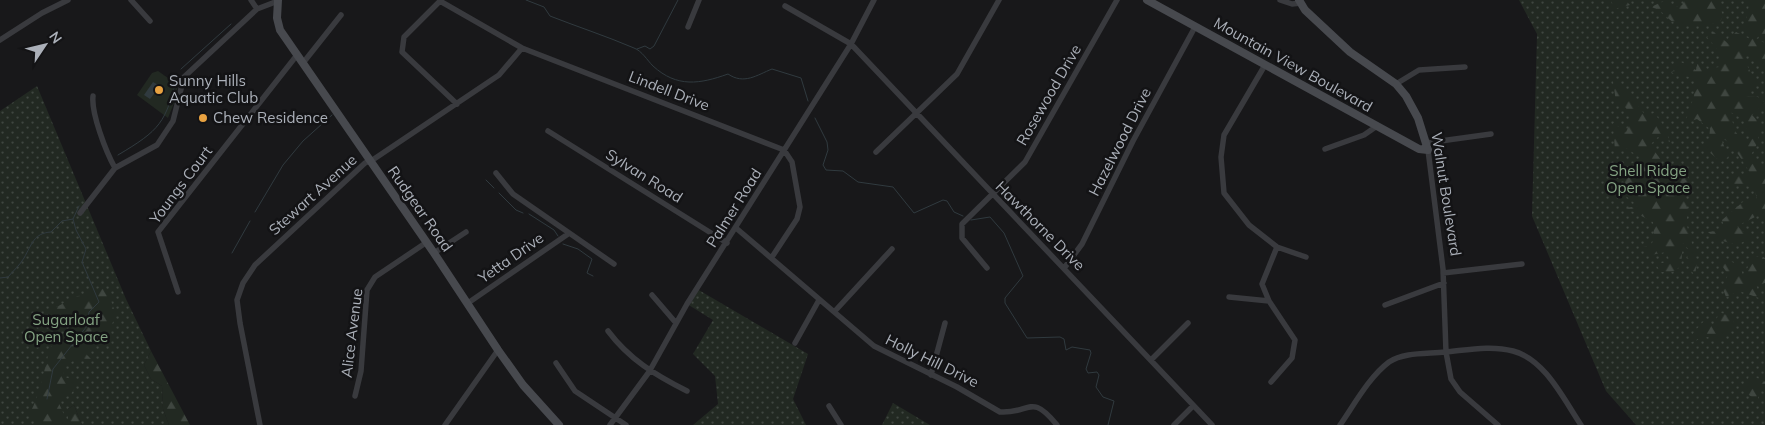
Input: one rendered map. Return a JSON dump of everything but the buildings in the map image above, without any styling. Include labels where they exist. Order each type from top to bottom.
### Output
[{"type":"street","points":[[0,40],[42,13],[68,0]]},
{"type":"street","points":[[131,0],[150,21]]},
{"type":"street","points":[[251,0],[257,8]]},
{"type":"street","points":[[688,27],[695,14],[699,0]]},
{"type":"street","name":"Palmer Road","points":[[610,425],[650,372],[676,323],[851,44],[874,0]]},
{"type":"street","points":[[876,152],[958,74],[999,0]]},
{"type":"street","name":"Rosewood Drive","points":[[987,268],[962,238],[960,232],[962,224],[1025,162],[1117,0]]},
{"type":"street","name":"Mountain View Boulevard","points":[[1147,0],[1419,150],[1427,147]]},
{"type":"street","points":[[1280,0],[1292,4],[1300,2]]},
{"type":"street","points":[[80,213],[115,168],[157,145],[173,121],[184,77],[257,8],[278,1]]},
{"type":"street","name":"Rudgear Road","points":[[278,1],[277,18],[280,30],[427,242],[498,350],[523,385],[559,425]]},
{"type":"street","points":[[440,1],[404,37],[402,52],[457,104]]},
{"type":"street","name":"Lindell Drive","points":[[440,1],[522,48],[784,150]]},
{"type":"street","name":"Walnut Boulevard","points":[[1300,2],[1350,52],[1396,84],[1412,106],[1427,147],[1443,273],[1446,352],[1451,379],[1498,425]]},
{"type":"street","name":"Hawthorne Drive","points":[[785,6],[851,44],[992,195],[1065,267],[1212,425]]},
{"type":"street","points":[[303,64],[340,16]]},
{"type":"street","name":"Hazelwood Drive","points":[[1065,267],[1082,244],[1133,141],[1195,27]]},
{"type":"street","name":"Stewart Avenue","points":[[260,425],[240,323],[238,300],[243,283],[255,265],[370,161],[500,75],[522,48]]},
{"type":"street","name":"Youngs Court","points":[[178,292],[158,232],[297,55]]},
{"type":"street","points":[[1265,65],[1224,135],[1222,166],[1224,193],[1249,225],[1278,247],[1306,257]]},
{"type":"street","points":[[1396,84],[1419,70],[1465,67]]},
{"type":"street","points":[[93,96],[92,106],[107,154],[115,168]]},
{"type":"street","points":[[1326,149],[1364,135],[1377,126]]},
{"type":"street","name":"Sylvan Road","points":[[548,131],[727,243]]},
{"type":"street","points":[[1427,147],[1491,134]]},
{"type":"street","points":[[772,257],[797,219],[800,207],[792,162],[784,150]]},
{"type":"street","points":[[496,173],[513,194],[568,234],[614,264]]},
{"type":"street","name":"Holly Hill Drive","points":[[736,228],[772,257],[819,300],[835,311],[859,334],[884,353],[932,375],[1000,412],[1031,406],[1038,407],[1046,411],[1057,425]]},
{"type":"street","points":[[434,253],[466,232]]},
{"type":"street","name":"Yetta Drive","points":[[468,303],[568,234]]},
{"type":"street","name":"Alice Avenue","points":[[354,396],[361,371],[367,290],[375,277],[427,242]]},
{"type":"street","points":[[1271,382],[1292,358],[1295,340],[1268,301],[1262,284],[1278,247]]},
{"type":"street","points":[[835,311],[892,248]]},
{"type":"street","points":[[1443,273],[1522,264]]},
{"type":"street","points":[[1385,305],[1444,283]]},
{"type":"street","points":[[652,295],[676,323]]},
{"type":"street","points":[[1229,297],[1268,301]]},
{"type":"street","points":[[795,343],[819,300]]},
{"type":"street","points":[[932,375],[945,323]]},
{"type":"street","points":[[1151,360],[1188,323]]},
{"type":"street","points":[[608,331],[622,350],[650,372],[687,391]]},
{"type":"street","points":[[1340,425],[1378,373],[1388,363],[1403,356],[1472,348],[1513,351],[1537,364],[1550,379],[1581,425]]},
{"type":"street","points":[[445,425],[498,350]]},
{"type":"street","points":[[556,364],[575,391],[626,425]]},
{"type":"street","points":[[829,406],[841,425]]},
{"type":"street","points":[[1174,425],[1193,406]]},
{"type":"green space","name":"Shell Ridge Open Space","points":[[1519,0],[1765,0],[1765,425],[1636,425],[1606,391],[1532,216],[1537,34]]},
{"type":"green space","points":[[1611,0],[1625,0],[1630,5],[1614,9]]},
{"type":"green space","points":[[1685,0],[1716,0],[1723,15],[1720,23],[1684,26],[1673,22],[1661,12],[1651,7],[1664,1],[1672,8],[1682,5]]},
{"type":"green space","points":[[1751,0],[1765,0],[1765,37],[1760,35],[1756,39],[1765,43],[1765,69],[1754,62],[1748,51],[1744,59],[1756,83],[1744,96],[1758,97],[1765,103],[1752,115],[1761,124],[1757,144],[1751,155],[1765,169],[1765,215],[1761,214],[1737,226],[1751,238],[1737,245],[1716,239],[1708,232],[1718,231],[1724,226],[1722,220],[1744,201],[1757,199],[1754,187],[1737,185],[1730,187],[1727,182],[1734,175],[1752,175],[1730,144],[1721,138],[1728,157],[1721,162],[1702,146],[1709,140],[1710,129],[1697,119],[1685,123],[1694,96],[1694,78],[1672,73],[1679,61],[1696,70],[1698,61],[1707,69],[1719,67],[1721,54],[1707,37],[1714,32],[1730,45],[1728,38],[1736,32],[1750,39],[1743,27]],"holes":[[[1730,112],[1743,119],[1750,139],[1742,140],[1735,131]]]},
{"type":"green space","name":"Sunny Hills Aquatic Club","points":[[158,71],[178,85],[168,118],[137,95],[152,73]]},
{"type":"green space","points":[[1617,79],[1646,116],[1654,113],[1664,126],[1670,142],[1658,137],[1650,145],[1661,160],[1662,174],[1675,179],[1688,177],[1690,188],[1678,192],[1687,205],[1687,226],[1697,261],[1695,276],[1686,263],[1689,250],[1683,243],[1681,266],[1673,272],[1661,272],[1655,263],[1663,263],[1669,259],[1666,252],[1651,255],[1643,247],[1651,245],[1654,239],[1653,222],[1626,208],[1638,206],[1621,192],[1630,165],[1641,158],[1626,148],[1615,151],[1613,123],[1626,132],[1631,120],[1626,108],[1616,102],[1613,81]]},
{"type":"green space","name":"Sugarloaf Open Space","points":[[37,86],[126,299],[151,351],[144,365],[151,379],[162,386],[163,409],[169,425],[82,425],[74,405],[68,409],[68,425],[0,425],[0,111]]},
{"type":"green space","points":[[1723,256],[1740,267],[1743,275],[1748,267],[1746,259],[1761,256],[1765,258],[1765,283],[1756,285],[1762,299],[1739,291],[1726,297],[1723,289],[1728,274],[1720,263]]},
{"type":"green space","points":[[105,286],[116,314],[106,340],[94,336],[98,342],[84,352],[91,359],[74,360],[65,367],[63,377],[77,380],[75,388],[71,393],[58,401],[68,424],[68,409],[74,405],[82,425],[37,425],[30,413],[40,389],[51,346],[61,346],[73,321],[42,315],[73,298]]},
{"type":"green space","points":[[697,289],[808,354],[793,399],[806,425],[693,425],[718,404],[715,376],[693,354],[713,320],[687,304]]},
{"type":"green space","points":[[1719,312],[1732,317],[1736,328],[1726,332],[1720,340],[1707,337],[1688,343],[1694,332],[1704,321],[1714,327]]},
{"type":"green space","points":[[151,351],[190,425],[169,425],[163,409],[162,386],[151,379],[144,365]]},
{"type":"green space","points":[[1750,374],[1765,381],[1765,392],[1758,389],[1758,401],[1743,391]]},
{"type":"green space","points":[[893,403],[930,425],[882,425]]},
{"type":"shaded area","points":[[153,82],[160,86],[150,99],[144,95]]},
{"type":"waterway","points":[[526,0],[544,7],[550,16],[637,49],[653,66],[671,78],[680,81],[698,82],[728,74],[745,79],[772,69],[801,78],[808,101]]},
{"type":"waterway","points":[[637,49],[645,46],[650,49],[654,46],[678,0]]},
{"type":"waterway","points":[[181,69],[231,24]]},
{"type":"waterway","points":[[118,155],[143,139],[159,124],[169,105],[177,76]]},
{"type":"waterway","points":[[255,212],[283,165],[303,141],[332,115]]},
{"type":"waterway","points":[[815,118],[827,142],[828,150],[823,165],[826,170],[843,171],[858,182],[893,187],[914,213],[943,200],[947,201],[954,212],[963,216]]},
{"type":"waterway","points":[[486,180],[494,188]]},
{"type":"waterway","points":[[499,193],[516,210],[523,213]]},
{"type":"waterway","points":[[0,278],[8,277],[22,261],[37,237],[51,232],[62,221],[73,219],[79,206]]},
{"type":"waterway","points":[[529,214],[554,230],[558,236]]},
{"type":"waterway","points":[[971,220],[990,217],[1004,233],[1023,276],[1005,298],[1005,303],[1027,338],[1060,337],[1064,339],[1066,350],[1072,347],[1090,350],[1091,353],[1086,369],[1088,373],[1097,372],[1099,375],[1096,387],[1103,397],[1114,401],[1108,425]]},
{"type":"waterway","points":[[47,399],[53,369],[87,326],[89,312],[99,302],[82,262],[86,249],[76,230],[73,219]]},
{"type":"waterway","points":[[232,253],[250,221]]},
{"type":"waterway","points":[[563,244],[578,249],[592,259],[587,273],[593,276]]},
{"type":"place","name":"Sunny Hills Aquatic Club","points":[[159,90]]},
{"type":"place","name":"Chew Residence","points":[[203,118]]}]
